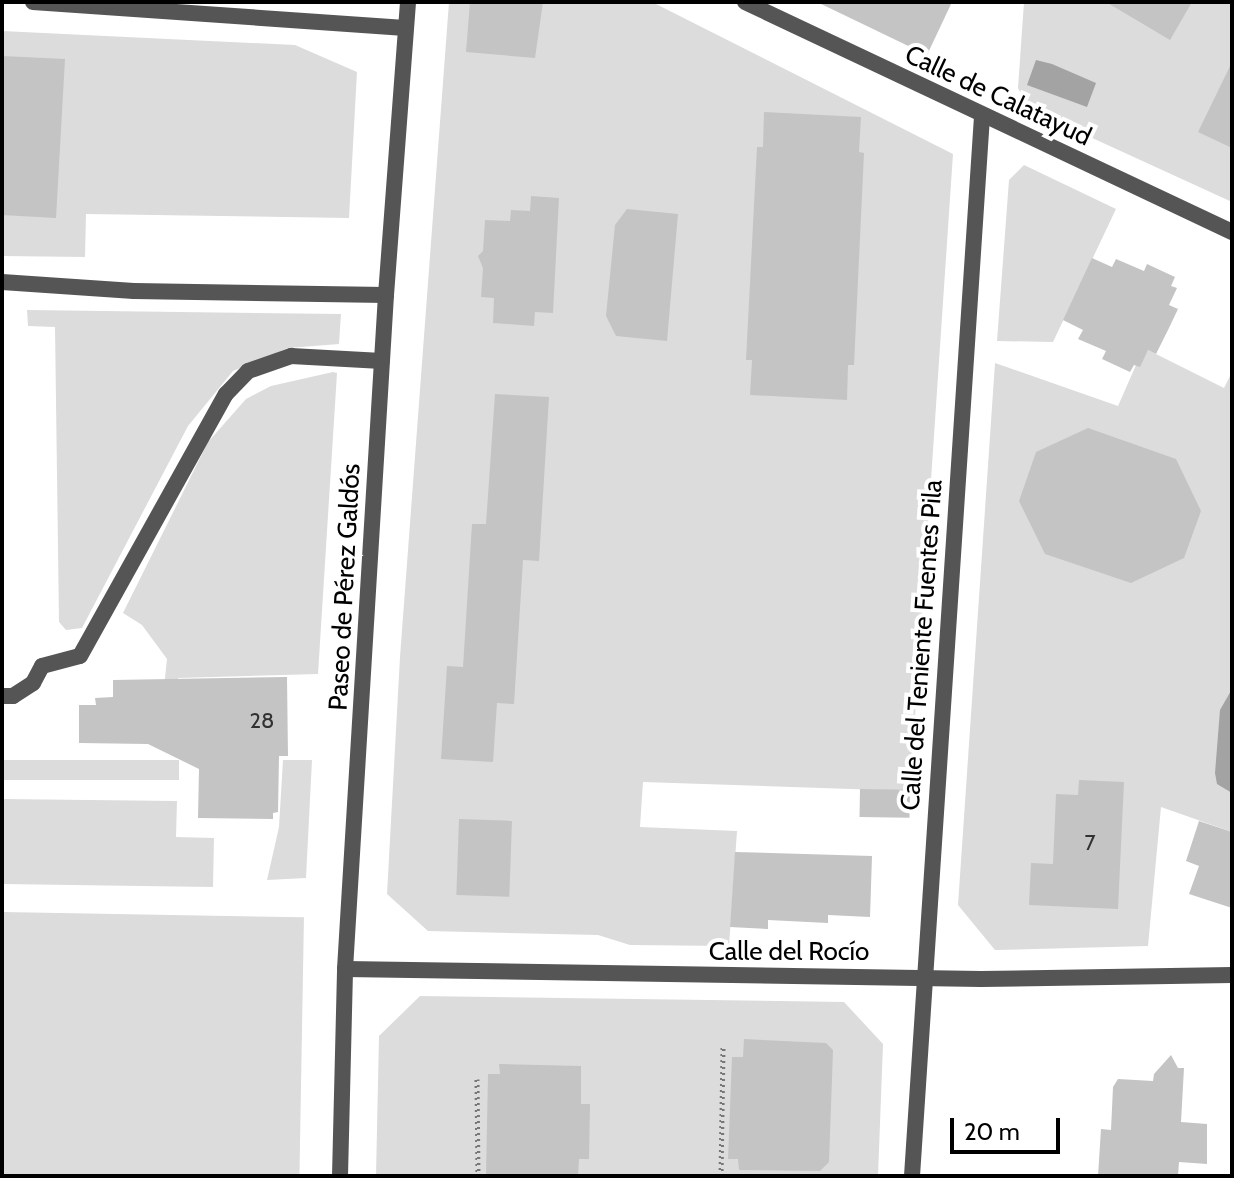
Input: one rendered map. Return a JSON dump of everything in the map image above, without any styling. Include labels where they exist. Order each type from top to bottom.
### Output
[{"type":"street","points":[[33,2],[405,28]]},
{"type":"street","name":"Paseo de Pérez Galdós","points":[[340,1176],[345,969],[386,295],[408,2]]},
{"type":"street","name":"Calle de Calatayud","points":[[745,2],[1232,232]]},
{"type":"street","name":"Calle del Teniente Fuentes Pila","points":[[912,1176],[982,116]]},
{"type":"street","points":[[2,282],[134,291],[386,295]]},
{"type":"street","points":[[2,696],[13,696],[33,683],[42,666],[80,656],[226,394],[248,371],[291,356],[382,361]]},
{"type":"street","name":"Calle del Rocío","points":[[345,969],[923,977],[1232,975]]},
{"type":"path","points":[[721,1176],[723,1045]]},
{"type":"path","points":[[477,1079],[478,1176]]},
{"type":"shaded area","points":[[449,2],[652,2],[953,154],[910,791],[643,782],[640,827],[737,831],[729,946],[630,945],[598,935],[428,931],[387,894],[400,657]]},
{"type":"shaded area","points":[[1024,2],[1232,2],[1232,202],[1042,115],[1026,104],[1018,88]]},
{"type":"shaded area","points":[[2,31],[295,45],[357,72],[349,218],[86,214],[85,257],[2,256]]},
{"type":"shaded area","points":[[1036,60],[1096,83],[1087,107],[1027,85]]},
{"type":"shaded area","points":[[1024,165],[1116,209],[1053,342],[997,341],[1009,180]]},
{"type":"shaded area","points":[[27,310],[341,314],[339,344],[288,348],[233,371],[188,426],[82,628],[66,630],[59,622],[55,327],[28,326]]},
{"type":"shaded area","points":[[1148,350],[1224,388],[1232,372],[1232,832],[1161,807],[1148,946],[995,950],[958,905],[995,363],[1118,406],[1136,365]]},
{"type":"shaded area","points":[[337,373],[318,674],[178,678],[179,697],[163,697],[167,659],[142,625],[123,613],[208,442],[246,399],[271,386]]},
{"type":"shaded area","points":[[1232,689],[1232,793],[1217,784],[1215,773],[1220,710]]},
{"type":"shaded area","points":[[2,760],[179,760],[179,780],[2,780]]},
{"type":"shaded area","points":[[283,760],[312,760],[306,878],[267,880],[279,827]]},
{"type":"shaded area","points":[[2,799],[177,801],[176,837],[214,838],[213,887],[2,884]]},
{"type":"shaded area","points":[[2,912],[304,917],[299,1176],[2,1176]]},
{"type":"shaded area","points":[[420,996],[844,1002],[883,1044],[878,1176],[376,1176],[379,1036]]},
{"type":"building","points":[[470,2],[543,2],[535,58],[466,52]]},
{"type":"building","points":[[817,2],[952,2],[927,55]]},
{"type":"building","points":[[1106,2],[1192,2],[1170,40]]},
{"type":"building","points":[[2,56],[65,59],[56,218],[2,215]]},
{"type":"building","points":[[1232,62],[1232,148],[1198,132]]},
{"type":"building","points":[[764,112],[861,117],[859,152],[864,153],[854,365],[848,365],[847,400],[750,395],[752,360],[746,360],[757,147],[763,147]]},
{"type":"building","points":[[531,196],[559,198],[553,313],[535,312],[534,326],[493,323],[494,298],[481,297],[483,268],[478,256],[483,251],[485,220],[510,221],[511,210],[530,211]]},
{"type":"building","points":[[627,209],[678,214],[667,341],[616,336],[606,316],[615,225]]},
{"type":"building","points":[[1092,258],[1112,267],[1116,259],[1144,271],[1147,264],[1175,277],[1171,286],[1177,288],[1169,305],[1178,309],[1156,354],[1148,350],[1140,367],[1134,365],[1130,372],[1102,359],[1106,351],[1078,339],[1083,330],[1063,320]]},
{"type":"building","points":[[495,394],[549,397],[539,561],[523,560],[514,704],[497,703],[493,762],[441,759],[447,666],[463,667],[472,524],[486,524]]},
{"type":"building","points":[[1088,428],[1176,459],[1201,511],[1184,558],[1131,583],[1045,554],[1019,501],[1036,452]]},
{"type":"building","points":[[287,677],[288,756],[279,756],[278,812],[273,813],[273,819],[198,818],[199,769],[148,744],[79,743],[79,705],[96,705],[95,698],[113,697],[113,680]]},
{"type":"building","points":[[1079,780],[1124,782],[1118,909],[1029,905],[1031,863],[1053,864],[1056,794],[1078,795]]},
{"type":"building","points":[[860,789],[910,790],[910,818],[860,817]]},
{"type":"building","points":[[459,819],[512,821],[509,897],[456,895]]},
{"type":"building","points":[[1199,821],[1232,832],[1232,908],[1189,894],[1199,866],[1186,861]]},
{"type":"building","points":[[735,852],[872,856],[870,917],[828,915],[828,923],[768,920],[768,929],[730,927]]},
{"type":"building","points":[[744,1039],[826,1043],[833,1050],[829,1162],[820,1171],[739,1170],[738,1159],[728,1159],[732,1057],[743,1057]]},
{"type":"building","points":[[1171,1055],[1178,1068],[1184,1068],[1181,1122],[1207,1124],[1207,1164],[1179,1162],[1178,1176],[1098,1176],[1101,1129],[1111,1130],[1113,1087],[1118,1079],[1153,1081],[1154,1074]]},
{"type":"building","points":[[499,1064],[581,1066],[581,1104],[590,1104],[589,1159],[579,1159],[578,1176],[486,1176],[488,1074],[500,1074]]}]
